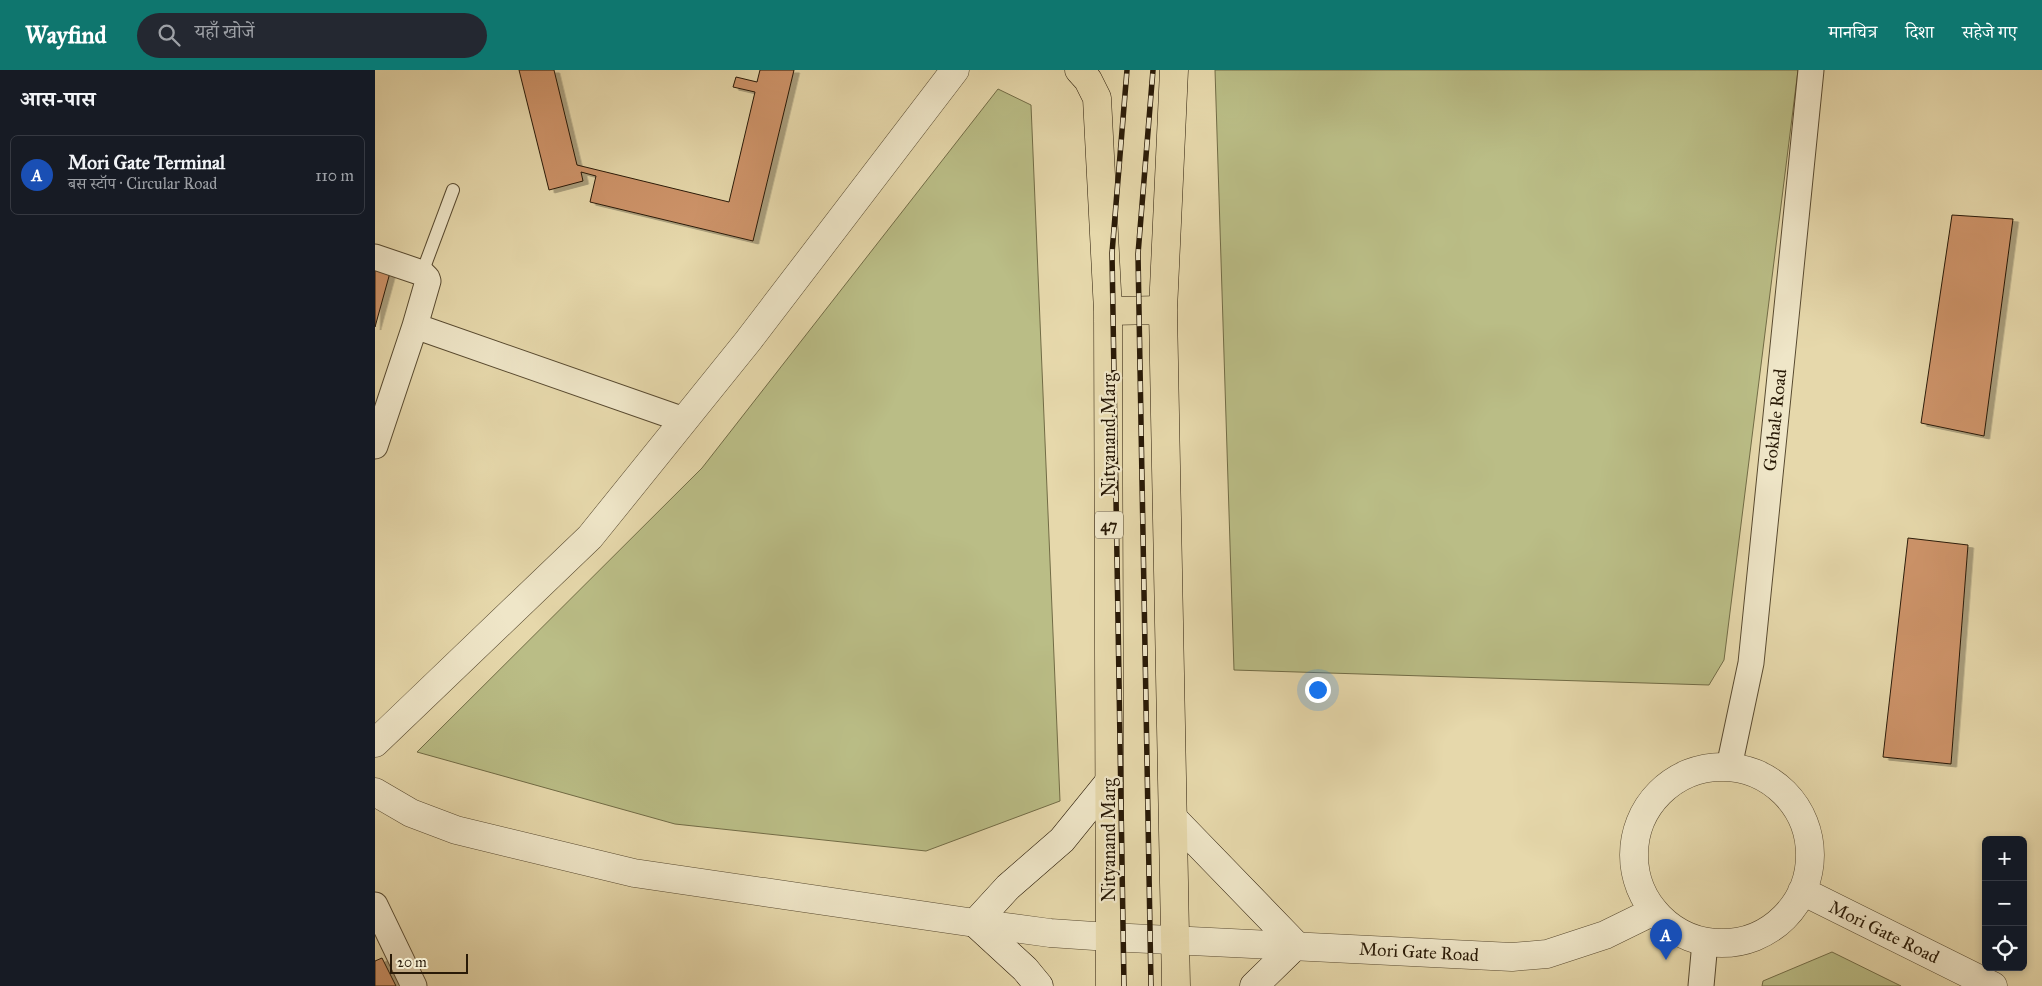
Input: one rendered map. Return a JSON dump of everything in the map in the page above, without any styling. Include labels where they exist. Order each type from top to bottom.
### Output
[{"type":"main road","name":"Nityanand Marg","points":[[1079,70],[1097,98],[1109,311],[1110,986]]},
{"type":"main road","points":[[1174,70],[1163,310],[1176,986]]},
{"type":"main road","points":[[1109,311],[1163,310]]},
{"type":"street","points":[[375,743],[590,537],[748,341],[955,70]]},
{"type":"street","name":"Gokhale Road","points":[[1729,767],[1751,663],[1811,70]]},
{"type":"street","points":[[375,257],[422,273],[428,281],[375,446]]},
{"type":"street","points":[[415,326],[684,420]]},
{"type":"street","points":[[1729,767],[1746,770],[1762,776],[1788,796],[1798,810],[1809,842],[1808,875],[1795,905],[1786,916],[1762,934],[1734,943],[1705,942],[1677,931],[1654,911],[1638,881],[1635,865],[1635,847],[1638,830],[1645,815],[1660,794],[1680,778],[1704,769],[1729,767]]},
{"type":"street","points":[[1039,986],[1025,969],[975,923],[1008,887],[1062,840],[1109,782]]},
{"type":"street","name":"Mori Gate Road","points":[[375,792],[411,813],[456,830],[634,873],[1050,933],[1512,957],[1547,954],[1605,935],[1654,911]]},
{"type":"street","points":[[1174,818],[1296,945],[1254,986]]},
{"type":"street","name":"Mori Gate Road","points":[[1802,892],[1993,986]]},
{"type":"street","points":[[375,905],[414,986]]},
{"type":"street","points":[[1701,986],[1705,942]]},
{"type":"lane","points":[[422,273],[453,190]]},
{"type":"green space","points":[[1215,70],[1798,70],[1724,660],[1709,685],[1234,670]]},
{"type":"green space","points":[[998,89],[1031,105],[1060,801],[926,851],[675,824],[417,752],[702,468]]},
{"type":"green space","points":[[1832,952],[1901,986],[1762,986],[1763,981]]},
{"type":"building","points":[[519,70],[554,70],[577,165],[729,202],[755,92],[733,87],[736,77],[757,82],[760,70],[794,70],[753,241],[590,202],[596,176],[581,172],[583,181],[549,190]]},
{"type":"building","points":[[1952,215],[2013,219],[1984,436],[1921,423]]},
{"type":"building","points":[[375,264],[391,269],[375,327]]},
{"type":"building","points":[[1908,538],[1968,545],[1951,764],[1883,757]]},
{"type":"building","points":[[382,958],[396,986],[375,986],[375,961]]},
{"type":"railway","points":[[1124,986],[1112,253],[1127,70]]},
{"type":"railway","points":[[1151,986],[1138,254],[1153,70]]},
{"type":"place","name":"Mori Gate Terminal","points":[[1666,960]]}]
